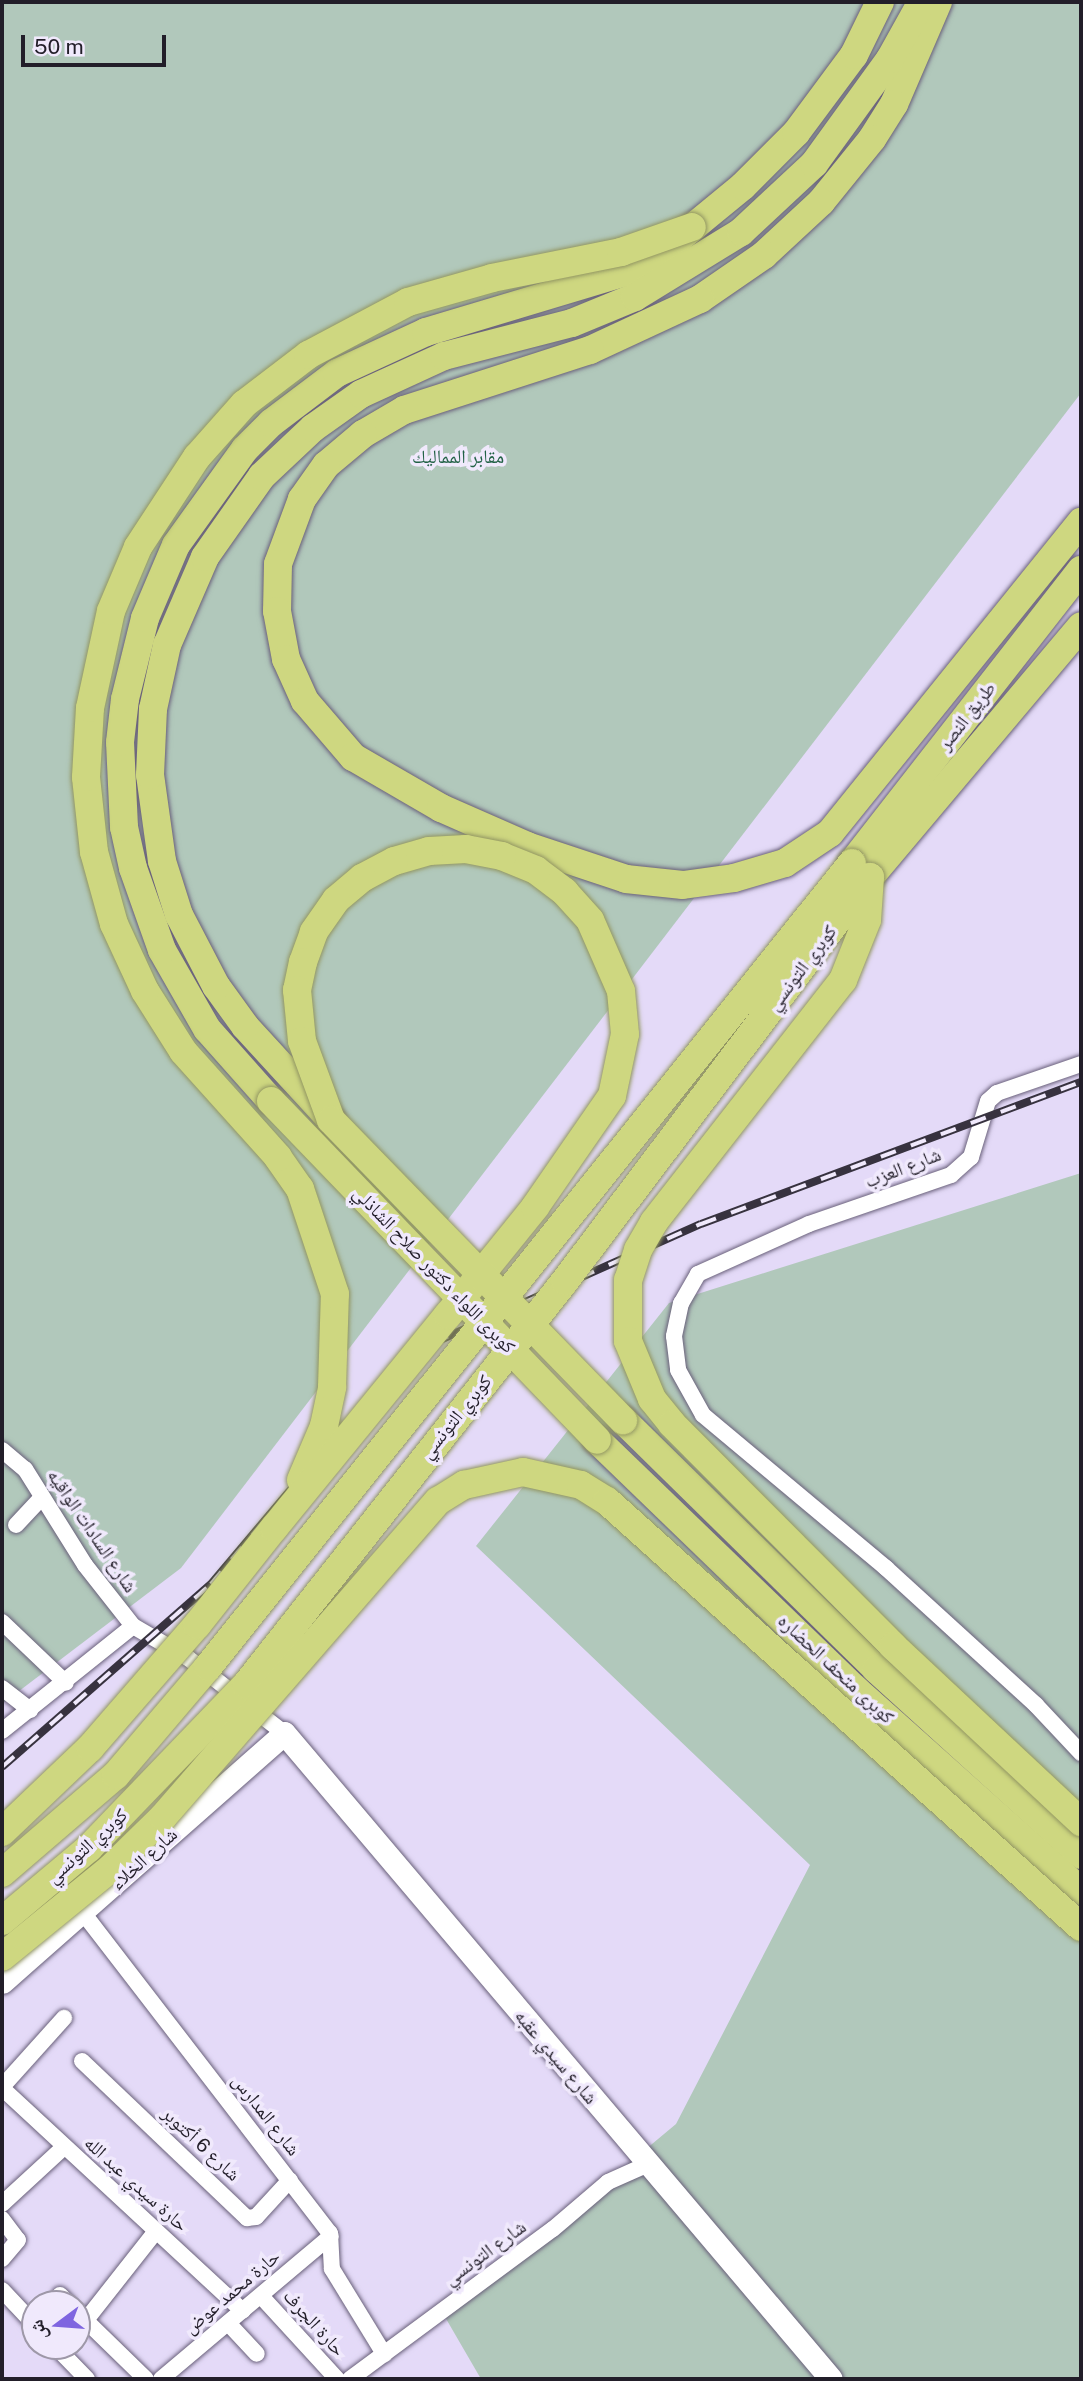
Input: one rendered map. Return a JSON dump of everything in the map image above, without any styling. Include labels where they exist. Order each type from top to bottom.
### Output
[{"type":"highway","points":[[274,1528],[324,1426],[336,1366],[335,1294],[300,1189],[278,1157],[183,1051],[145,991],[114,924],[94,852],[86,777],[90,708],[111,611],[138,547],[197,457],[244,404],[308,355],[408,302],[492,278],[621,252],[692,227],[743,186],[796,133],[853,55],[880,2]]},
{"type":"highway","name":"كوبرى اللواء دكتور صلاح الشاذلي","points":[[623,1420],[331,1120],[245,1026],[216,986],[179,915],[162,861],[150,785],[153,709],[170,635],[205,557],[262,476],[313,428],[362,394],[444,356],[572,323],[635,297],[741,232],[814,164],[890,59],[921,2]]},
{"type":"highway","points":[[938,2],[900,93],[872,139],[821,202],[764,255],[700,299],[590,350],[404,410],[363,433],[326,465],[302,499],[278,564],[277,611],[286,659],[305,701],[353,757],[441,808],[527,846],[626,879],[683,885],[734,878],[785,863],[830,833],[1081,522]]},
{"type":"highway","name":"كوبرى اللواء دكتور صلاح الشاذلي","points":[[597,1440],[271,1101],[207,1029],[162,950],[133,868],[124,827],[120,742],[133,657],[157,581],[198,510],[245,449],[271,423],[337,373],[426,332],[626,272],[692,227]]},
{"type":"highway","name":"طريق النصر","points":[[861,870],[1081,570]]},
{"type":"highway","name":"طريق النصر","points":[[861,870],[1081,626]]},
{"type":"highway","points":[[2,1832],[126,1709],[535,1207],[612,1096],[623,1055],[624,1011],[607,952],[590,920],[565,892],[536,870],[502,856],[466,849],[417,854],[362,878],[336,900],[314,932],[298,990],[302,1041],[331,1120]]},
{"type":"highway","points":[[861,870],[864,930],[842,980],[654,1222],[638,1250],[628,1280],[628,1341],[647,1390],[672,1424],[893,1646],[1081,1822]]},
{"type":"highway","name":"كوبري التونسي","points":[[2,1874],[116,1775],[208,1667],[861,870]]},
{"type":"highway","name":"كوبري التونسي","points":[[2,1921],[89,1848],[246,1685],[565,1281],[861,870]]},
{"type":"highway","name":"كوبرى متحف الحضاره","points":[[623,1420],[876,1669],[1081,1855]]},
{"type":"highway","name":"كوبرى متحف الحضاره","points":[[597,1440],[855,1689],[1081,1891]]},
{"type":"highway","points":[[2,1957],[111,1868],[163,1817],[438,1501],[473,1481],[523,1472],[581,1485],[607,1502],[1081,1927]]},
{"type":"street","name":"شارع العزب","points":[[1081,1064],[997,1093],[988,1101],[971,1157],[951,1175],[809,1224],[698,1274],[678,1311],[674,1353],[684,1387],[703,1415],[895,1576],[1036,1704],[1081,1753]]},
{"type":"street","name":"شارع السادات الواقيه","points":[[2,1450],[25,1469],[85,1565],[133,1626],[188,1658],[284,1733]]},
{"type":"street","points":[[16,1525],[42,1497]]},
{"type":"street","points":[[2,1622],[66,1683]]},
{"type":"street","points":[[2,1731],[66,1683],[133,1626]]},
{"type":"street","points":[[2,1688],[30,1710]]},
{"type":"street","name":"شارع الخلاء","points":[[2,1982],[84,1914],[284,1733]]},
{"type":"street","name":"شارع سيدي عقبه","points":[[284,1733],[646,2165],[831,2379]]},
{"type":"street","name":"شارع المدارس","points":[[84,1914],[331,2236]]},
{"type":"street","points":[[2,2088],[64,2018]]},
{"type":"street","name":"شارع 6 أكتوبر","points":[[82,2061],[247,2218],[256,2217],[290,2180]]},
{"type":"street","name":"حارة سيدي عبد الله","points":[[2,2088],[243,2311]]},
{"type":"street","points":[[2,2204],[64,2147]]},
{"type":"street","name":"شارع التونسي","points":[[350,2379],[553,2229],[608,2182],[646,2165]]},
{"type":"street","points":[[2,2220],[18,2240],[2,2259]]},
{"type":"street","points":[[91,2305],[156,2231]]},
{"type":"street","points":[[331,2236],[332,2269],[384,2354]]},
{"type":"street","name":"حارة محمد عوض","points":[[168,2377],[331,2236]]},
{"type":"street","points":[[2,2290],[21,2310]]},
{"type":"street","name":"حارة الجرف","points":[[261,2296],[337,2379]]},
{"type":"street","points":[[229,2323],[257,2354]]},
{"type":"street","points":[[91,2326],[146,2379]]},
{"type":"street","points":[[69,2360],[87,2379]]},
{"type":"green space","name":"مقابر المماليك","points":[[2,2],[1081,2],[1081,393],[181,1568],[2,1704]]},
{"type":"green space","points":[[1081,1173],[1081,2379],[481,2379],[445,2317],[676,2124],[810,1865],[476,1546],[669,1303]]},
{"type":"railway","points":[[2,1767],[211,1584],[404,1356],[701,1224],[1081,1082]]}]
